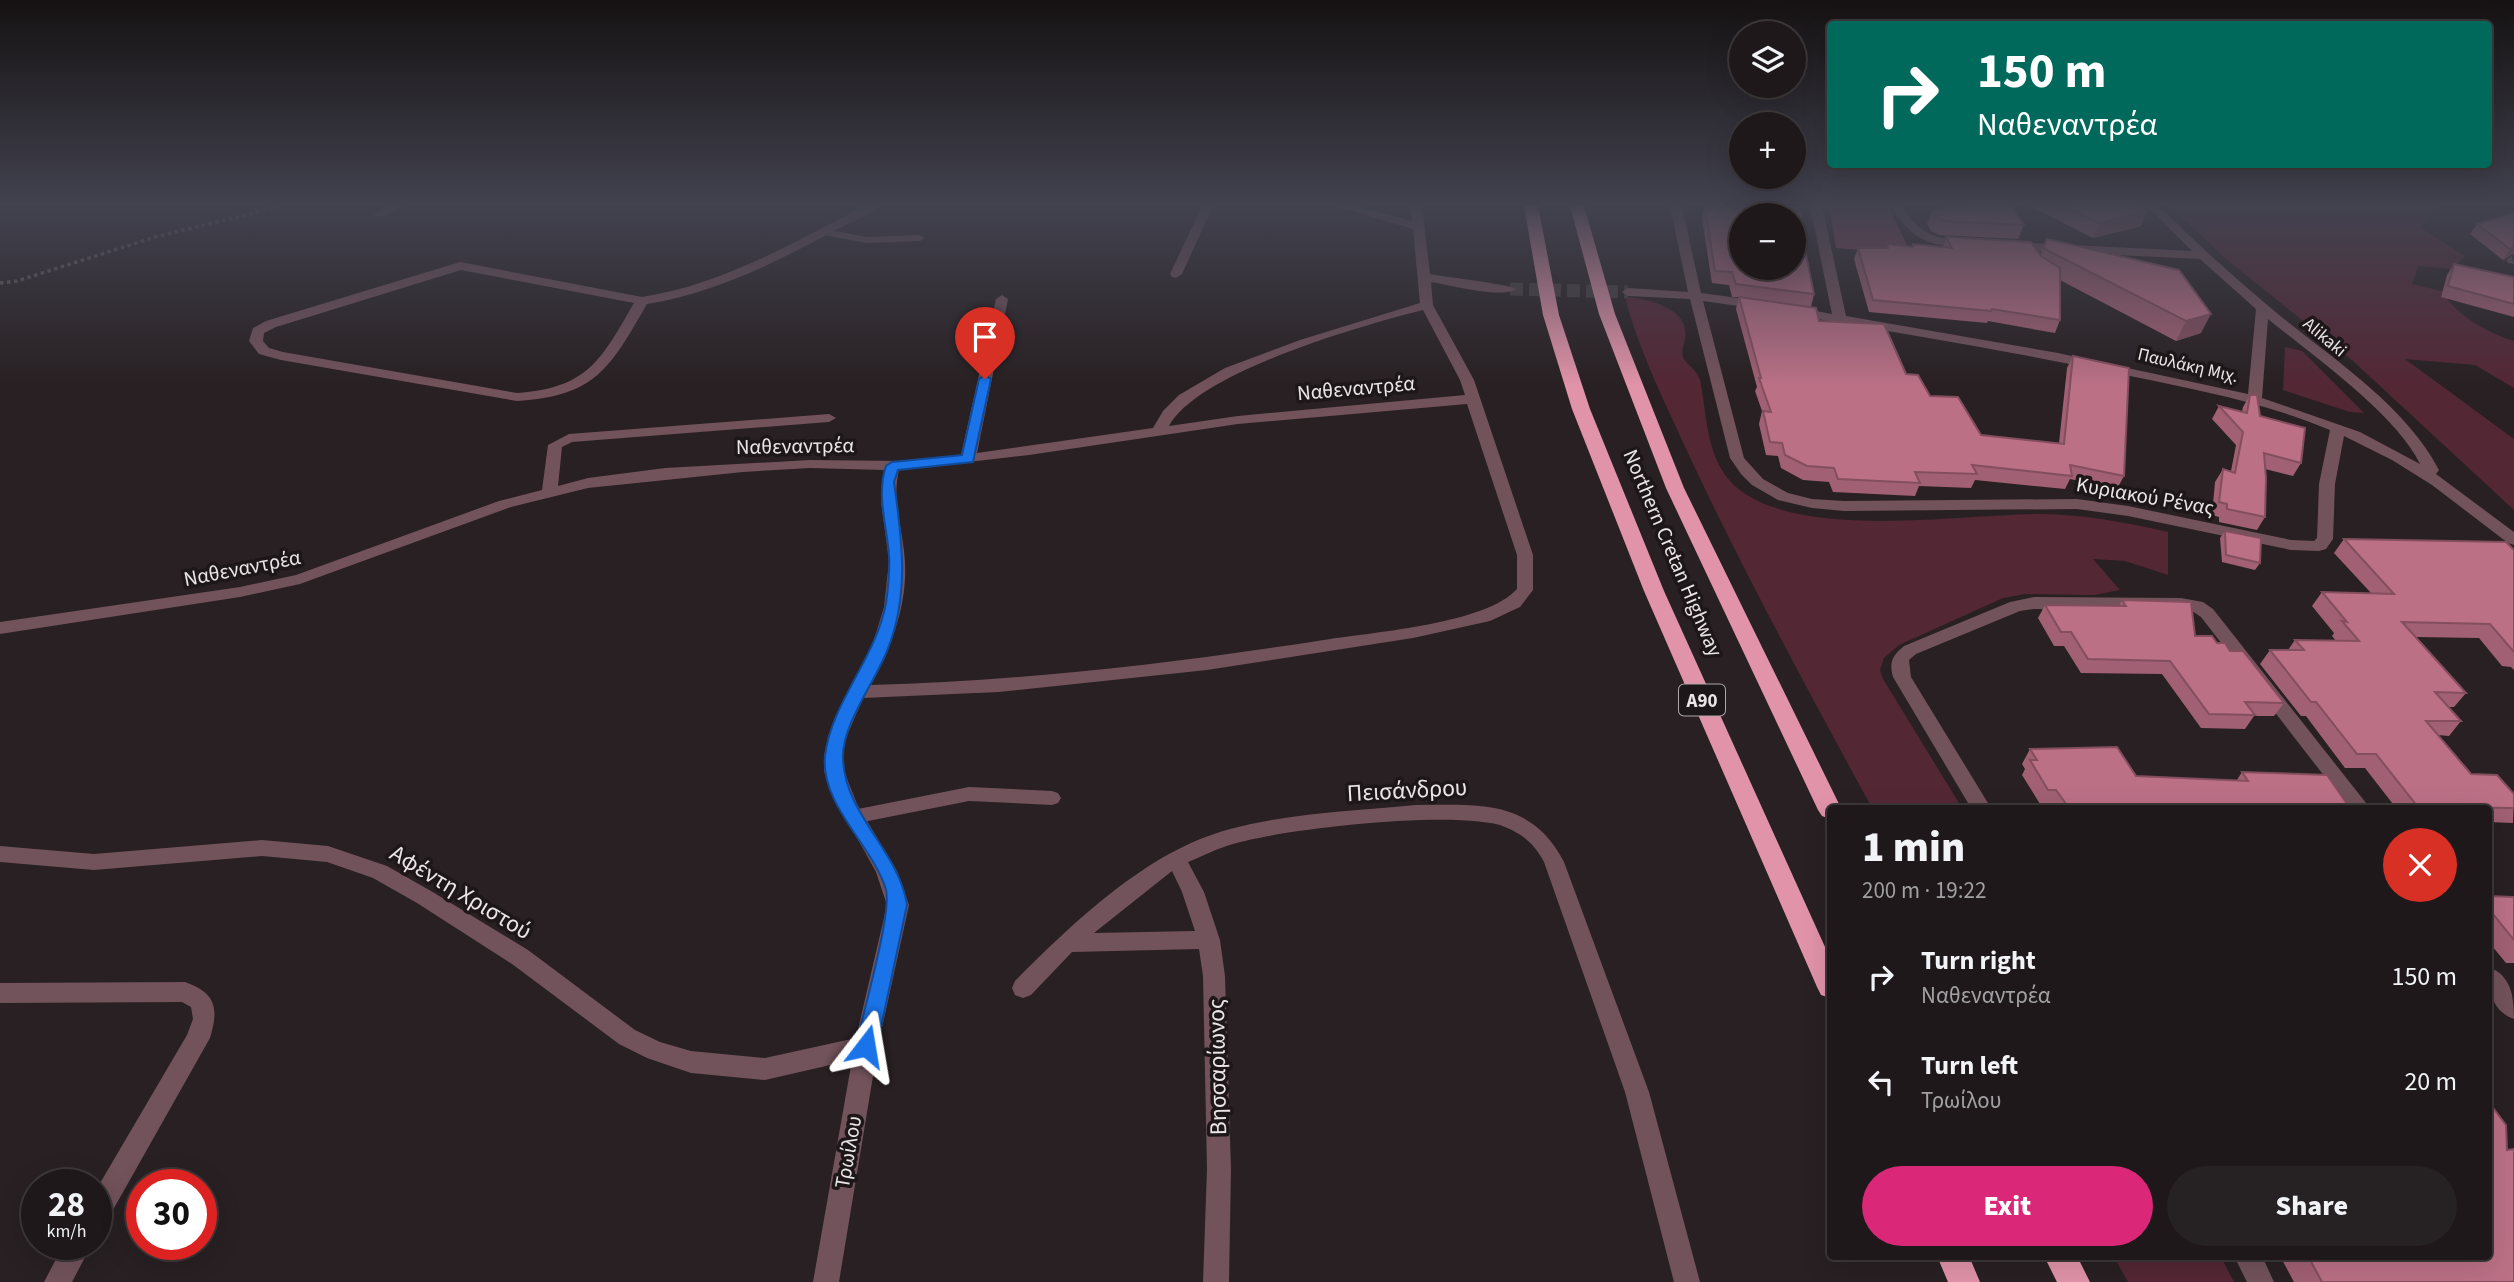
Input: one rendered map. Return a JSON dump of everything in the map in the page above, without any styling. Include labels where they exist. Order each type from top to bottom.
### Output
[{"type":"highway","name":"Northern Cretan Highway","points":[[1542,266],[1551,315],[1581,409],[1654,591],[1827,980]]},
{"type":"highway","name":"Northern Cretan Highway","points":[[1594,266],[1607,314],[1664,462],[1713,572],[1828,805]]},
{"type":"highway","points":[[1955,1260],[1964,1282]]},
{"type":"highway","points":[[2062,1260],[2074,1282]]},
{"type":"street","points":[[642,301],[605,363],[589,378],[563,390],[538,397],[517,397],[292,358],[268,352],[256,341],[258,331],[271,324],[460,266],[642,301],[680,295],[724,280],[753,266]]},
{"type":"street","points":[[1176,274],[1180,266]]},
{"type":"street","points":[[860,692],[948,690],[1152,671],[1456,624],[1502,610],[1521,597],[1525,590],[1527,573],[1520,537],[1467,380],[1427,305],[1423,266]]},
{"type":"street","points":[[1689,266],[1695,296]]},
{"type":"street","points":[[1829,266],[1840,318]]},
{"type":"street","name":"Alikaki","points":[[2213,266],[2346,377],[2403,430],[2429,464],[2431,471],[2428,475]]},
{"type":"street","points":[[1425,277],[1510,289]]},
{"type":"street","name":"Παυλάκη Μιχ.","points":[[1628,292],[1695,296],[1840,318],[2095,364],[2255,401],[2338,428],[2383,449],[2428,475],[2514,540]]},
{"type":"street","name":"Κυριακού Ρένας","points":[[1695,296],[1732,444],[1744,470],[1761,486],[1797,501],[1827,506],[2025,503],[2103,507],[2291,545],[2313,547],[2320,545],[2325,539],[2327,484],[2338,428]]},
{"type":"street","points":[[968,459],[1002,299]]},
{"type":"street","points":[[1158,432],[1170,411],[1197,390],[1228,372],[1367,321],[1427,305]]},
{"type":"street","points":[[2255,401],[2262,308]]},
{"type":"street","name":"Ναθεναντρέα","points":[[0,628],[227,594],[300,579],[505,504],[550,491],[623,478],[810,464],[892,466],[968,459],[1238,420],[1474,399]]},
{"type":"street","points":[[550,491],[555,444],[569,438],[830,418]]},
{"type":"street","name":"Τρωίλου","points":[[826,1282],[866,1046],[898,905],[888,874],[853,817],[838,783],[834,757],[844,719],[860,692],[885,637],[893,604],[897,558],[887,482],[892,466]]},
{"type":"street","points":[[1979,805],[1902,677],[1899,666],[1901,658],[1910,650],[2016,606],[2048,603],[2197,606],[2205,611],[2358,805]]},
{"type":"street","name":"Πεισάνδρου","points":[[1023,988],[1067,943],[1176,858],[1231,836],[1267,828],[1415,813],[1490,814],[1518,823],[1545,845],[1554,862],[1637,1093],[1686,1282]]},
{"type":"street","name":"Αφέντη Χριστού","points":[[0,854],[94,862],[262,848],[328,854],[362,864],[398,881],[520,957],[627,1037],[667,1056],[715,1066],[765,1069],[866,1046]]},
{"type":"street","name":"Βησσαρίωνος","points":[[1176,858],[1194,892],[1209,940],[1214,976],[1219,1169],[1216,1282]]},
{"type":"street","points":[[1067,943],[1209,940]]},
{"type":"street","points":[[2492,981],[2514,1009]]},
{"type":"street","points":[[0,993],[185,992],[197,996],[204,1008],[198,1038],[112,1187]]},
{"type":"street","points":[[57,1282],[70,1260]]},
{"type":"street","points":[[2249,1260],[2261,1282]]},
{"type":"lane","points":[[853,817],[958,796],[1052,798]]},
{"type":"path","points":[[0,283],[28,278],[66,266]]},
{"type":"shaded area","points":[[2234,266],[2454,266],[2451,269],[2418,266],[2412,284],[2442,291],[2455,308],[2473,322],[2514,341],[2514,388],[2475,365],[2405,359],[2514,439],[2514,510],[2353,361]]},
{"type":"shaded area","points":[[1628,297],[1657,303],[1675,313],[1681,320],[1685,328],[1683,356],[1700,380],[1714,454],[1729,480],[1741,491],[1769,506],[1804,515],[1843,520],[1926,520],[2037,514],[2070,515],[2119,522],[2168,532],[2168,575],[2125,561],[2093,559],[2120,590],[2094,595],[2025,594],[2003,598],[1899,645],[1884,658],[1880,670],[1883,679],[1960,805],[1870,805],[1759,597],[1695,468],[1657,386],[1626,301]]},
{"type":"shaded area","points":[[2285,347],[2302,351],[2364,413],[2350,412],[2283,390]]},
{"type":"shaded area","points":[[2116,1260],[2223,1260],[2234,1282],[2128,1282]]},
{"type":"building","points":[[1714,266],[1729,266],[1729,272],[1715,271]]},
{"type":"building","points":[[1806,266],[1808,266],[1814,294],[1736,284],[1735,280],[1806,280]]},
{"type":"building","points":[[1863,266],[2057,266],[2060,268],[2060,320],[1992,309],[1873,300]]},
{"type":"building","points":[[2078,266],[2161,266],[2179,270],[2211,314],[2186,321]]},
{"type":"building","points":[[2454,266],[2514,277],[2514,304],[2448,286]]},
{"type":"building","points":[[1739,297],[1816,308],[1819,321],[1884,324],[1906,374],[1918,375],[1930,396],[1958,397],[1981,435],[2064,444],[2073,356],[2129,368],[2124,476],[2070,465],[2072,476],[1972,465],[1977,474],[1915,472],[1920,483],[1838,479],[1834,468],[1807,466],[1785,455],[1782,443],[1770,442],[1763,411],[1771,412],[1759,378]]},
{"type":"building","points":[[2250,395],[2257,395],[2260,416],[2305,428],[2301,463],[2264,453],[2265,517],[2227,509],[2227,504],[2219,502],[2223,469],[2235,473],[2243,432],[2219,406],[2247,413]]},
{"type":"building","points":[[2225,531],[2261,538],[2260,563],[2226,555]]},
{"type":"building","points":[[2344,539],[2506,542],[2514,550],[2514,652],[2490,624],[2402,622],[2466,693],[2435,692],[2461,721],[2426,721],[2471,774],[2497,775],[2514,794],[2514,808],[2492,808],[2492,805],[2416,805],[2376,754],[2357,754],[2270,650],[2304,650],[2295,640],[2359,641],[2322,592],[2394,594]]},
{"type":"building","points":[[2122,600],[2191,602],[2195,636],[2212,636],[2217,643],[2225,643],[2230,651],[2243,651],[2284,703],[2245,702],[2255,715],[2209,714],[2170,661],[2088,659],[2071,632],[2061,632],[2045,605],[2126,606]]},
{"type":"building","points":[[2117,747],[2136,776],[2248,781],[2242,772],[2327,775],[2348,805],[2067,805],[2056,790],[2048,790],[2030,760],[2037,760],[2030,749]]},
{"type":"building","points":[[2492,896],[2514,897],[2514,940],[2492,913]]},
{"type":"building","points":[[2492,1106],[2506,1125],[2507,1150],[2514,1149],[2514,1282],[2322,1282],[2310,1260],[2492,1260]]},
{"type":"tunnel","points":[[1510,289],[1628,292]]},
{"type":"route","points":[[866,1046],[898,905],[888,874],[853,817],[838,783],[834,757],[844,719],[880,650],[893,604],[897,558],[887,482],[892,466],[968,459],[985,379]]}]
